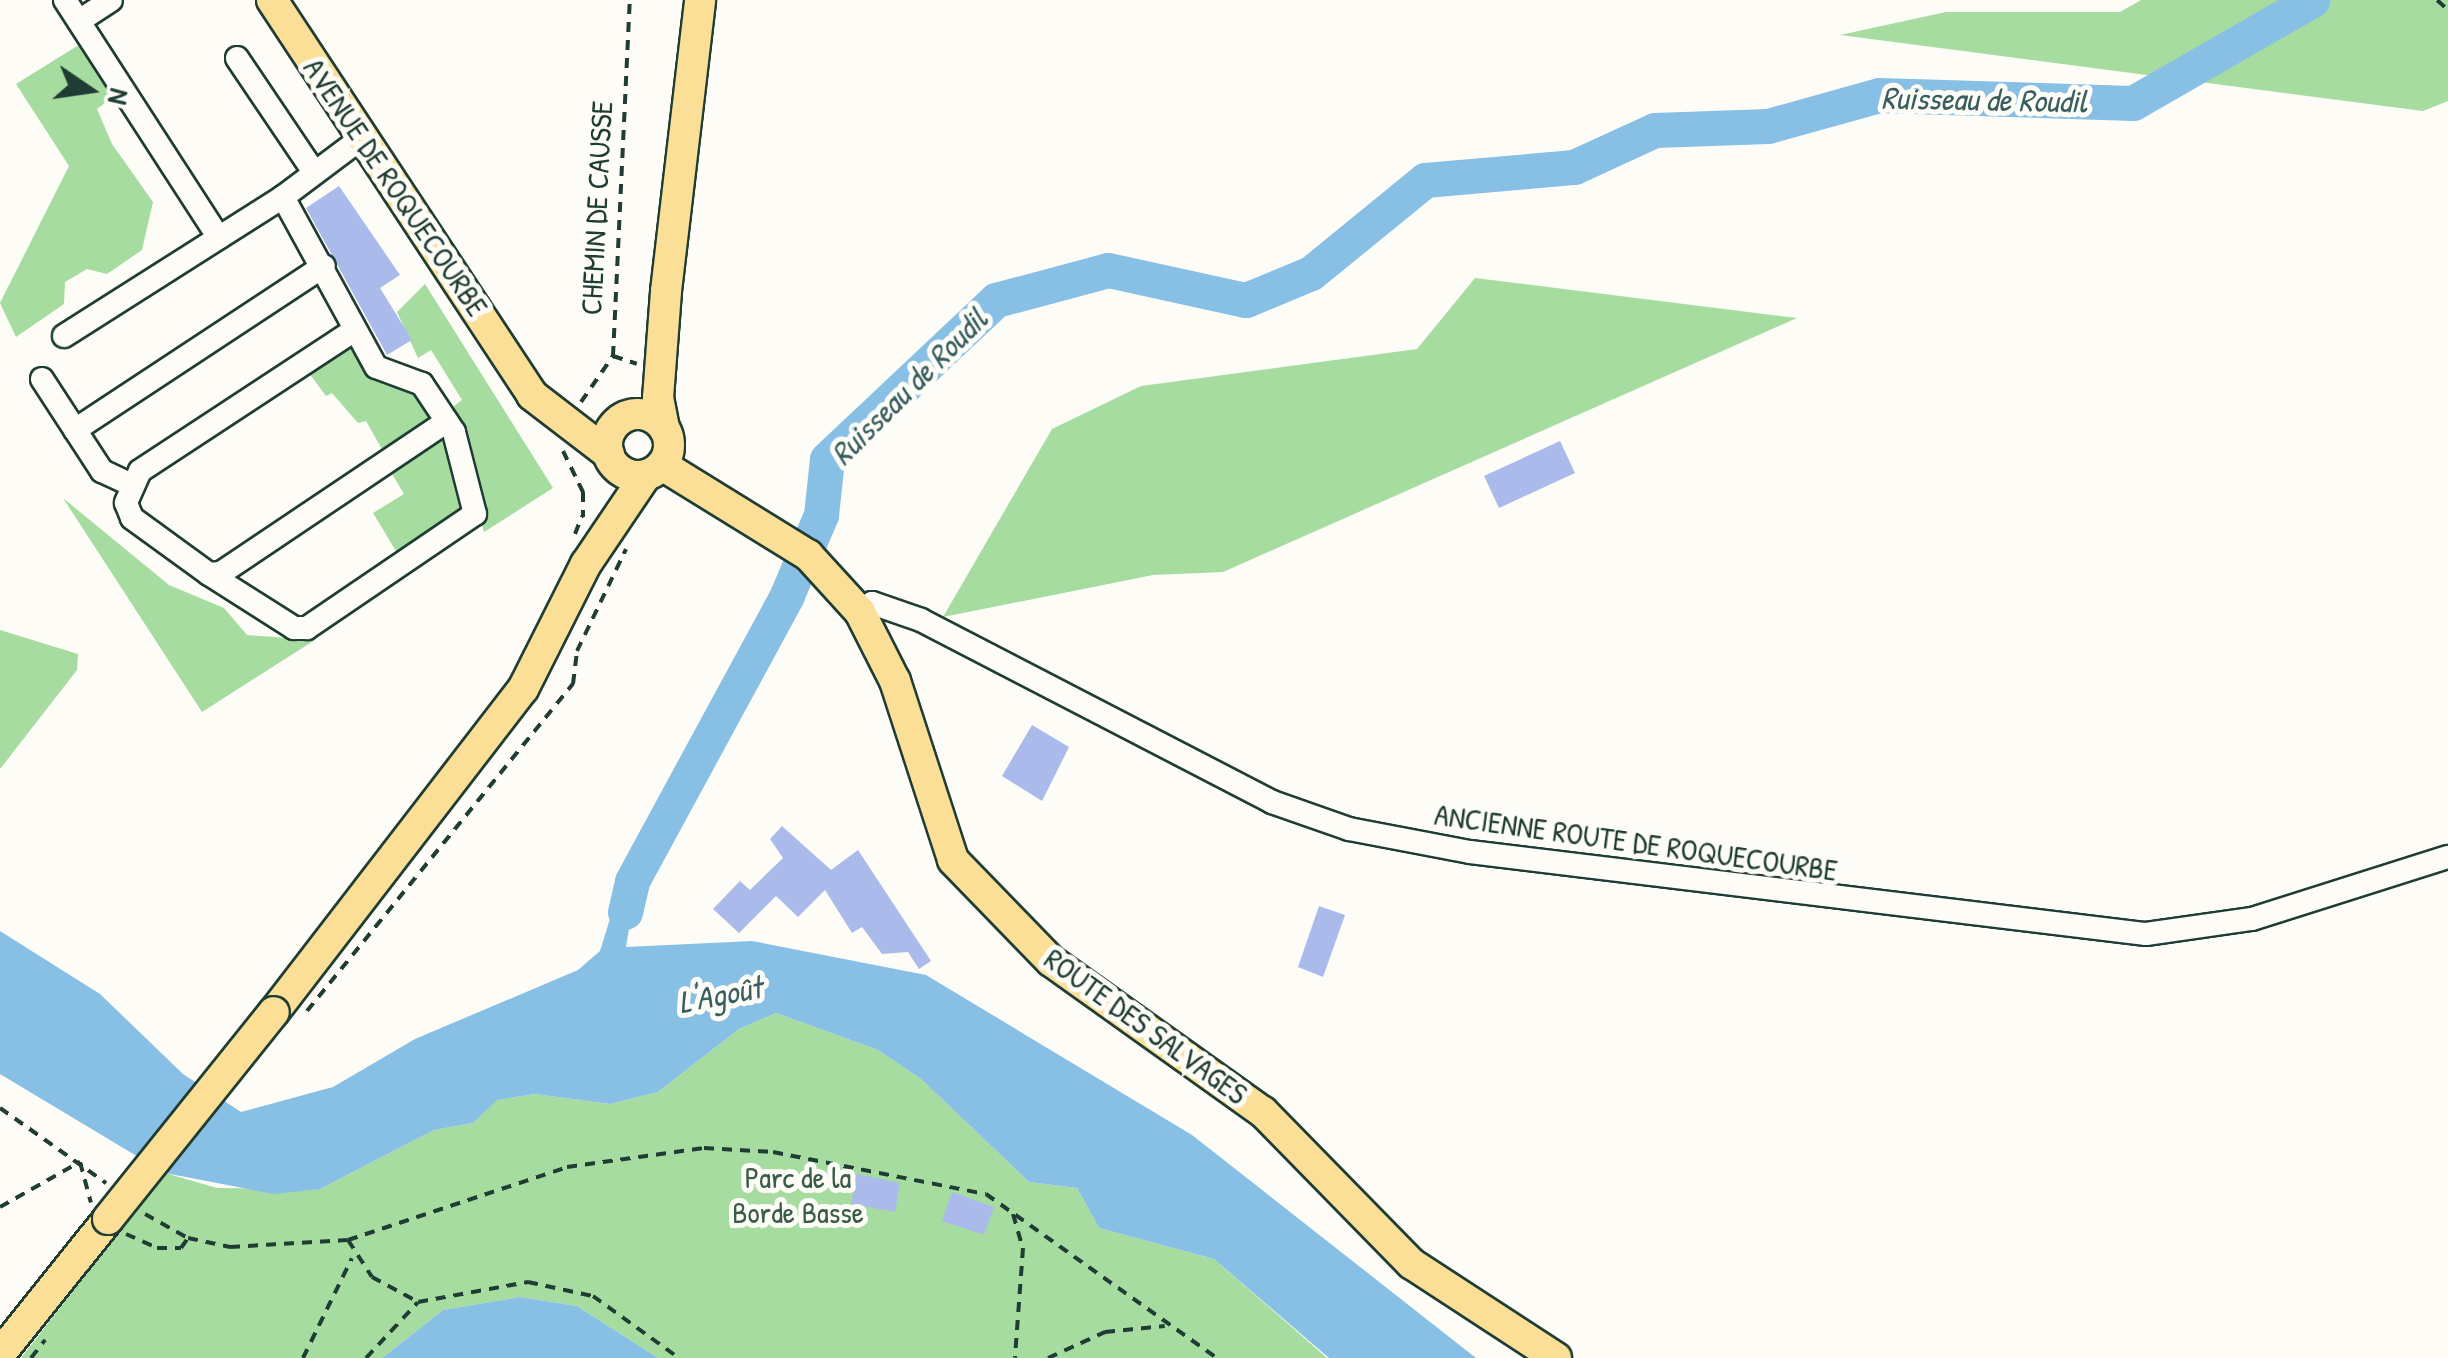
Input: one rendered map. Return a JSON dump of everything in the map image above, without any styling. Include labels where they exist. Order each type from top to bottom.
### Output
[{"type":"main road","name":"AVENUE DE ROQUECOURBE","points":[[272,0],[549,413],[610,458]]},
{"type":"main road","points":[[0,1354],[274,1012],[523,690],[586,564],[670,446],[658,398],[666,291],[700,0]]},
{"type":"main road","points":[[586,564],[610,458],[610,434],[625,417],[666,291]]},
{"type":"main road","name":"AVENUE DE ROQUECOURBE","points":[[521,375],[577,412],[625,417]]},
{"type":"main road","points":[[625,417],[652,417],[664,428]]},
{"type":"main road","points":[[610,458],[627,474],[654,470]]},
{"type":"main road","name":"ROUTE DES SALVAGES","points":[[654,470],[805,553],[860,612],[895,681],[952,860],[1051,961],[1263,1112],[1412,1264],[1556,1358]]},
{"type":"street","points":[[65,0],[219,238]]},
{"type":"street","points":[[79,21],[111,0]]},
{"type":"street","points":[[237,58],[320,167]]},
{"type":"street","points":[[64,336],[283,197],[363,136]]},
{"type":"street","points":[[130,484],[132,518],[209,574],[294,628],[317,623],[472,521],[447,421],[422,384],[376,367],[353,332],[324,266],[283,197]]},
{"type":"street","points":[[75,430],[324,266]]},
{"type":"street","points":[[130,484],[353,332]]},
{"type":"street","points":[[42,378],[102,471],[130,484]]},
{"type":"street","points":[[209,574],[221,574],[447,421]]},
{"type":"street","name":"ANCIENNE ROUTE DE ROQUECOURBE","points":[[860,612],[872,604],[921,620],[1272,802],[1349,830],[1454,850],[2146,934],[2252,919],[2448,857]]},
{"type":"path","name":"CHEMIN DE CAUSSE","points":[[580,408],[613,356],[630,0]]},
{"type":"path","points":[[2437,0],[2448,10]]},
{"type":"path","points":[[613,356],[640,364]]},
{"type":"path","points":[[562,439],[583,492],[582,516],[591,522]]},
{"type":"path","points":[[0,1108],[109,1185]]},
{"type":"path","points":[[138,1208],[188,1238],[230,1246],[348,1240],[534,1175],[704,1148],[957,1183],[1011,1210],[1216,1358]]},
{"type":"path","points":[[80,1162],[84,1192],[108,1218],[157,1248],[181,1248],[188,1238]]},
{"type":"path","points":[[0,1207],[80,1162]]},
{"type":"path","points":[[1011,1210],[1024,1248],[1015,1358]]},
{"type":"path","points":[[348,1240],[352,1258],[396,1295],[418,1302],[487,1287],[562,1286],[618,1310],[679,1358]]},
{"type":"path","points":[[303,1358],[352,1258]]},
{"type":"path","points":[[366,1358],[418,1302]]},
{"type":"path","points":[[1048,1358],[1106,1332],[1167,1325]]},
{"type":"green space","points":[[2141,0],[2448,0],[2448,101],[2423,111],[1840,35],[1946,12],[2120,12]]},
{"type":"green space","points":[[82,43],[117,94],[97,109],[112,144],[153,202],[142,250],[107,274],[87,269],[65,282],[64,304],[16,337],[0,303],[69,166],[16,84]]},
{"type":"green space","points":[[1475,278],[1797,318],[1223,572],[1153,575],[943,617],[1052,429],[1141,386],[1417,349]]},
{"type":"green space","points":[[425,284],[553,488],[484,532],[449,410],[462,400],[431,350],[418,358],[397,312]]},
{"type":"green space","points":[[343,344],[418,390],[436,426],[387,458],[366,421],[358,423],[332,393],[326,396],[306,369]]},
{"type":"green space","points":[[441,436],[451,439],[468,508],[402,561],[373,513],[404,494],[389,469]]},
{"type":"green space","points":[[63,498],[169,585],[224,608],[247,635],[315,640],[202,712]]},
{"type":"green space","points":[[0,630],[78,654],[77,670],[0,769]]},
{"type":"green space","name":"Parc de la Borde Basse","points":[[776,1013],[878,1050],[921,1079],[1029,1182],[1077,1188],[1099,1228],[1214,1259],[1327,1358],[658,1358],[577,1306],[520,1297],[443,1310],[382,1358],[21,1358],[165,1173],[217,1188],[320,1189],[434,1130],[473,1123],[496,1100],[535,1094],[610,1104],[658,1092],[739,1029]]},
{"type":"water","name":"L'Agoût","points":[[640,863],[626,947],[752,941],[926,975],[1192,1135],[1476,1358],[1329,1358],[1214,1259],[1099,1228],[1077,1188],[1029,1182],[921,1079],[878,1050],[776,1013],[739,1029],[658,1092],[610,1104],[535,1094],[497,1100],[473,1123],[434,1130],[320,1189],[274,1194],[165,1173],[0,1074],[0,931],[100,994],[183,1074],[241,1112],[333,1087],[415,1039],[578,970],[600,951],[622,880]]},
{"type":"water","points":[[520,1297],[577,1306],[658,1358],[382,1358],[443,1310]]},
{"type":"building","points":[[339,186],[400,275],[380,288],[412,340],[387,355],[306,208]]},
{"type":"building","points":[[1560,441],[1575,473],[1499,508],[1484,476]]},
{"type":"building","points":[[1032,725],[1069,747],[1042,801],[1002,776]]},
{"type":"building","points":[[782,826],[831,870],[858,850],[931,961],[919,969],[908,952],[882,954],[862,927],[852,933],[825,890],[798,917],[776,896],[739,933],[713,909],[740,881],[750,890],[783,858],[770,839]]},
{"type":"building","points":[[1319,906],[1345,915],[1323,977],[1298,967]]},
{"type":"building","points":[[857,1174],[900,1183],[895,1212],[851,1204]]},
{"type":"building","points":[[952,1192],[994,1207],[984,1235],[942,1221]]},
{"type":"waterway","name":"Ruisseau de Roudil","points":[[625,912],[632,881],[787,595],[821,515],[827,459],[996,300],[1108,270],[1246,300],[1311,273],[1425,180],[1574,167],[1655,130],[1768,126],[1879,95],[2133,103],[2312,0]]}]
